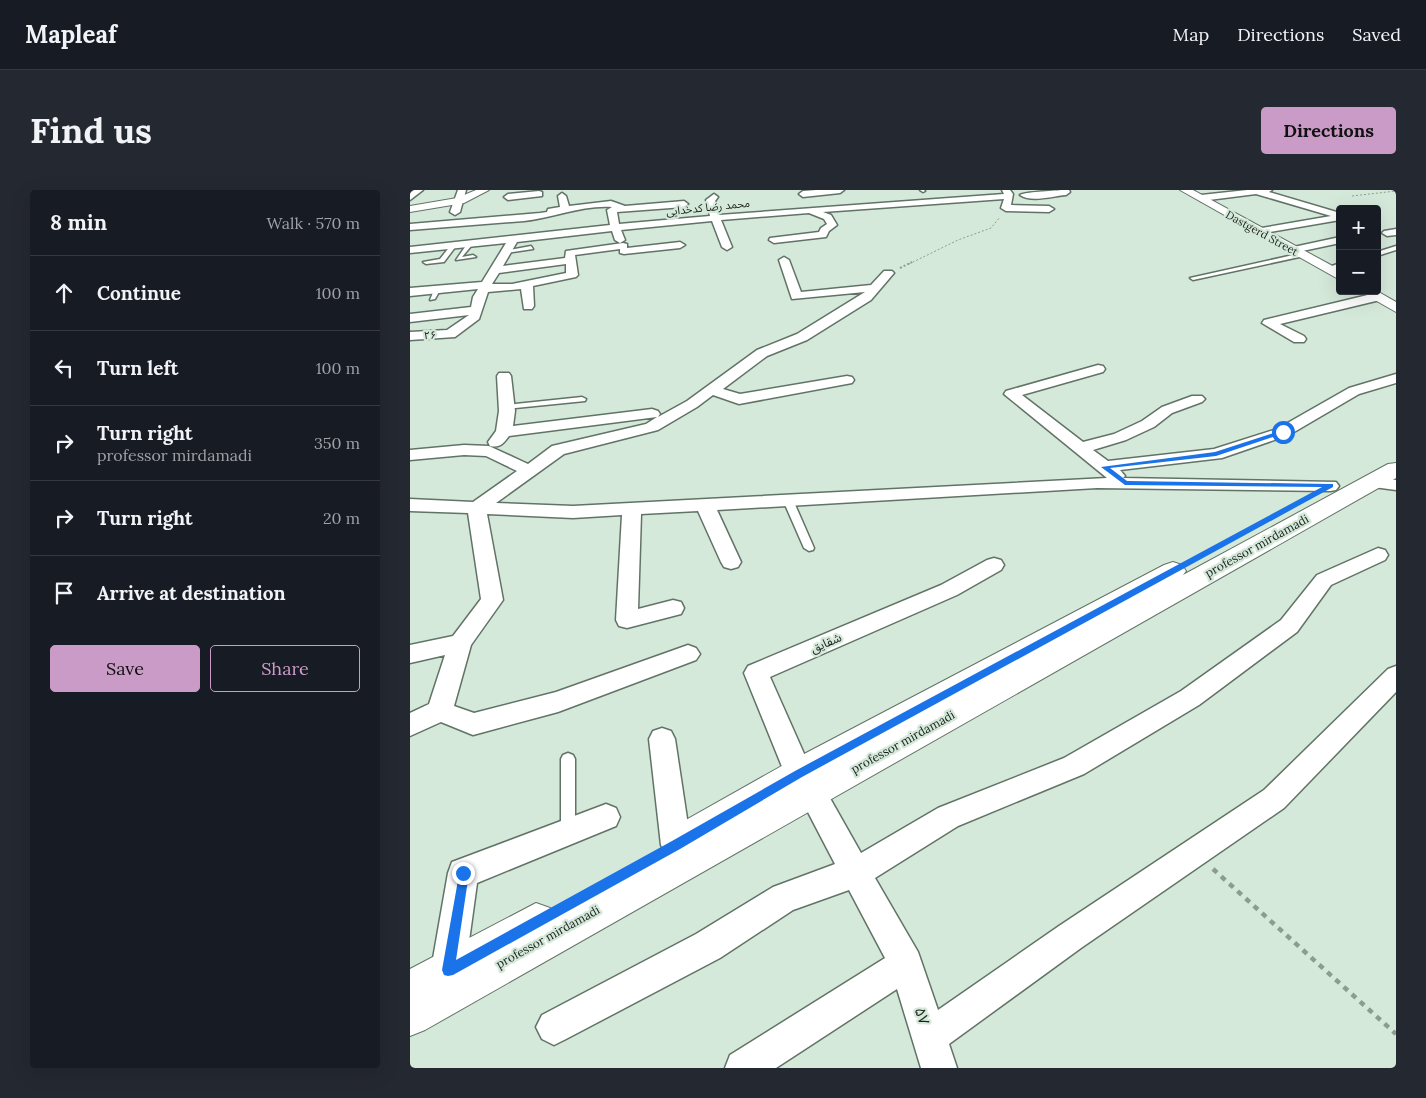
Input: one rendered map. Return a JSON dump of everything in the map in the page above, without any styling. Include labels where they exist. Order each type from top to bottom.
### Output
[{"type":"main road","points":[[410,210],[484,190]]},
{"type":"main road","name":"Dastgerd Street","points":[[1184,190],[1336,274]]},
{"type":"main road","points":[[1373,295],[1396,308]]},
{"type":"main road","name":"professor mirdamadi","points":[[410,1014],[684,861],[805,783],[1396,448]]},
{"type":"main road","name":"professor mirdamadi","points":[[410,992],[676,845],[805,783],[1388,479]]},
{"type":"street","points":[[410,191],[419,190]]},
{"type":"street","points":[[410,197],[419,190]]},
{"type":"street","points":[[507,203],[518,190]]},
{"type":"street","points":[[805,201],[840,190]]},
{"type":"street","name":"محمد رضا کدخدایی","points":[[410,250],[469,245],[489,239],[514,239],[715,218],[805,201],[864,206],[1007,193],[1035,196],[1066,192],[1065,190]]},
{"type":"street","points":[[1201,198],[1269,190]]},
{"type":"street","points":[[1255,191],[1336,216]]},
{"type":"street","points":[[1007,193],[1006,208],[1049,210]]},
{"type":"street","points":[[411,224],[539,194]]},
{"type":"street","points":[[455,212],[461,196]]},
{"type":"street","points":[[588,199],[624,197]]},
{"type":"street","points":[[714,197],[710,200],[727,247]]},
{"type":"street","points":[[947,199],[955,207]]},
{"type":"street","points":[[624,252],[615,227],[612,210],[657,201],[685,200]]},
{"type":"street","points":[[657,201],[669,211],[670,223]]},
{"type":"street","points":[[774,240],[823,235],[824,230],[832,225],[828,217],[805,201]]},
{"type":"street","points":[[913,201],[924,211]]},
{"type":"street","points":[[507,203],[543,215],[552,215],[562,204]]},
{"type":"street","points":[[543,215],[562,204],[612,204],[622,208]]},
{"type":"street","points":[[1259,231],[1336,218]]},
{"type":"street","points":[[410,318],[476,310],[479,297],[514,239]]},
{"type":"street","points":[[1298,253],[1336,241]]},
{"type":"street","points":[[410,292],[435,294],[486,287],[512,287],[572,275],[570,253],[624,252],[680,245]]},
{"type":"street","points":[[496,270],[570,260]]},
{"type":"street","points":[[784,260],[796,296],[874,288]]},
{"type":"street","points":[[477,508],[558,450],[652,426],[680,411],[762,353],[802,337],[867,297],[888,274]]},
{"type":"street","points":[[527,283],[528,306]]},
{"type":"street","points":[[1299,339],[1268,323],[1367,295]]},
{"type":"street","name":"۲۶","points":[[410,336],[450,334],[475,316],[476,310]]},
{"type":"street","points":[[842,312],[870,310]]},
{"type":"street","points":[[736,349],[746,365]]},
{"type":"street","points":[[1098,369],[1011,394],[1125,483]]},
{"type":"street","points":[[488,451],[504,432],[506,407],[504,376]]},
{"type":"street","points":[[1104,467],[1216,454],[1283,432],[1354,391],[1396,378]]},
{"type":"street","points":[[712,390],[739,399],[846,380]]},
{"type":"street","points":[[1080,448],[1120,437],[1148,424],[1167,410],[1197,399]]},
{"type":"street","points":[[504,432],[680,411]]},
{"type":"street","points":[[410,455],[464,450],[488,451],[529,471]]},
{"type":"street","points":[[410,505],[573,512],[1097,483],[1330,486]]},
{"type":"street","points":[[705,505],[731,562]]},
{"type":"street","points":[[440,712],[460,644],[492,600],[477,508]]},
{"type":"street","points":[[632,509],[628,620],[673,608]]},
{"type":"street","points":[[554,1027],[708,946],[784,898],[856,872],[948,817],[1074,766],[1190,698],[1289,626],[1324,580],[1378,555]]},
{"type":"street","name":"شقایق","points":[[805,783],[756,673],[949,590],[994,565]]},
{"type":"street","points":[[410,654],[460,644]]},
{"type":"street","points":[[410,725],[440,712],[473,724],[558,702],[688,654]]},
{"type":"street","points":[[934,1052],[1078,932],[1274,798],[1393,683]]},
{"type":"street","points":[[662,739],[676,845]]},
{"type":"street","name":"۵۷","points":[[805,783],[906,964],[934,1052]]},
{"type":"street","points":[[448,970],[463,873],[606,817]]},
{"type":"street","points":[[743,1068],[906,964]]},
{"type":"lane","points":[[469,245],[458,259],[473,257]]},
{"type":"lane","points":[[426,262],[442,260],[453,246]]},
{"type":"lane","points":[[508,251],[531,248]]},
{"type":"lane","points":[[1381,253],[1396,248]]},
{"type":"lane","points":[[1193,278],[1298,253]]},
{"type":"lane","points":[[1327,269],[1336,266]]},
{"type":"lane","points":[[506,407],[582,399]]},
{"type":"lane","points":[[788,500],[809,548]]},
{"type":"lane","points":[[568,759],[568,832]]},
{"type":"path","points":[[1352,196],[1396,190]]},
{"type":"path","points":[[888,274],[958,240],[991,228],[1006,208]]},
{"type":"path","points":[[1194,853],[1396,1034]]},
{"type":"route","points":[[463,873],[448,970],[676,845],[799,774],[1330,486],[1125,483],[1104,467],[1216,454],[1283,432]]}]
